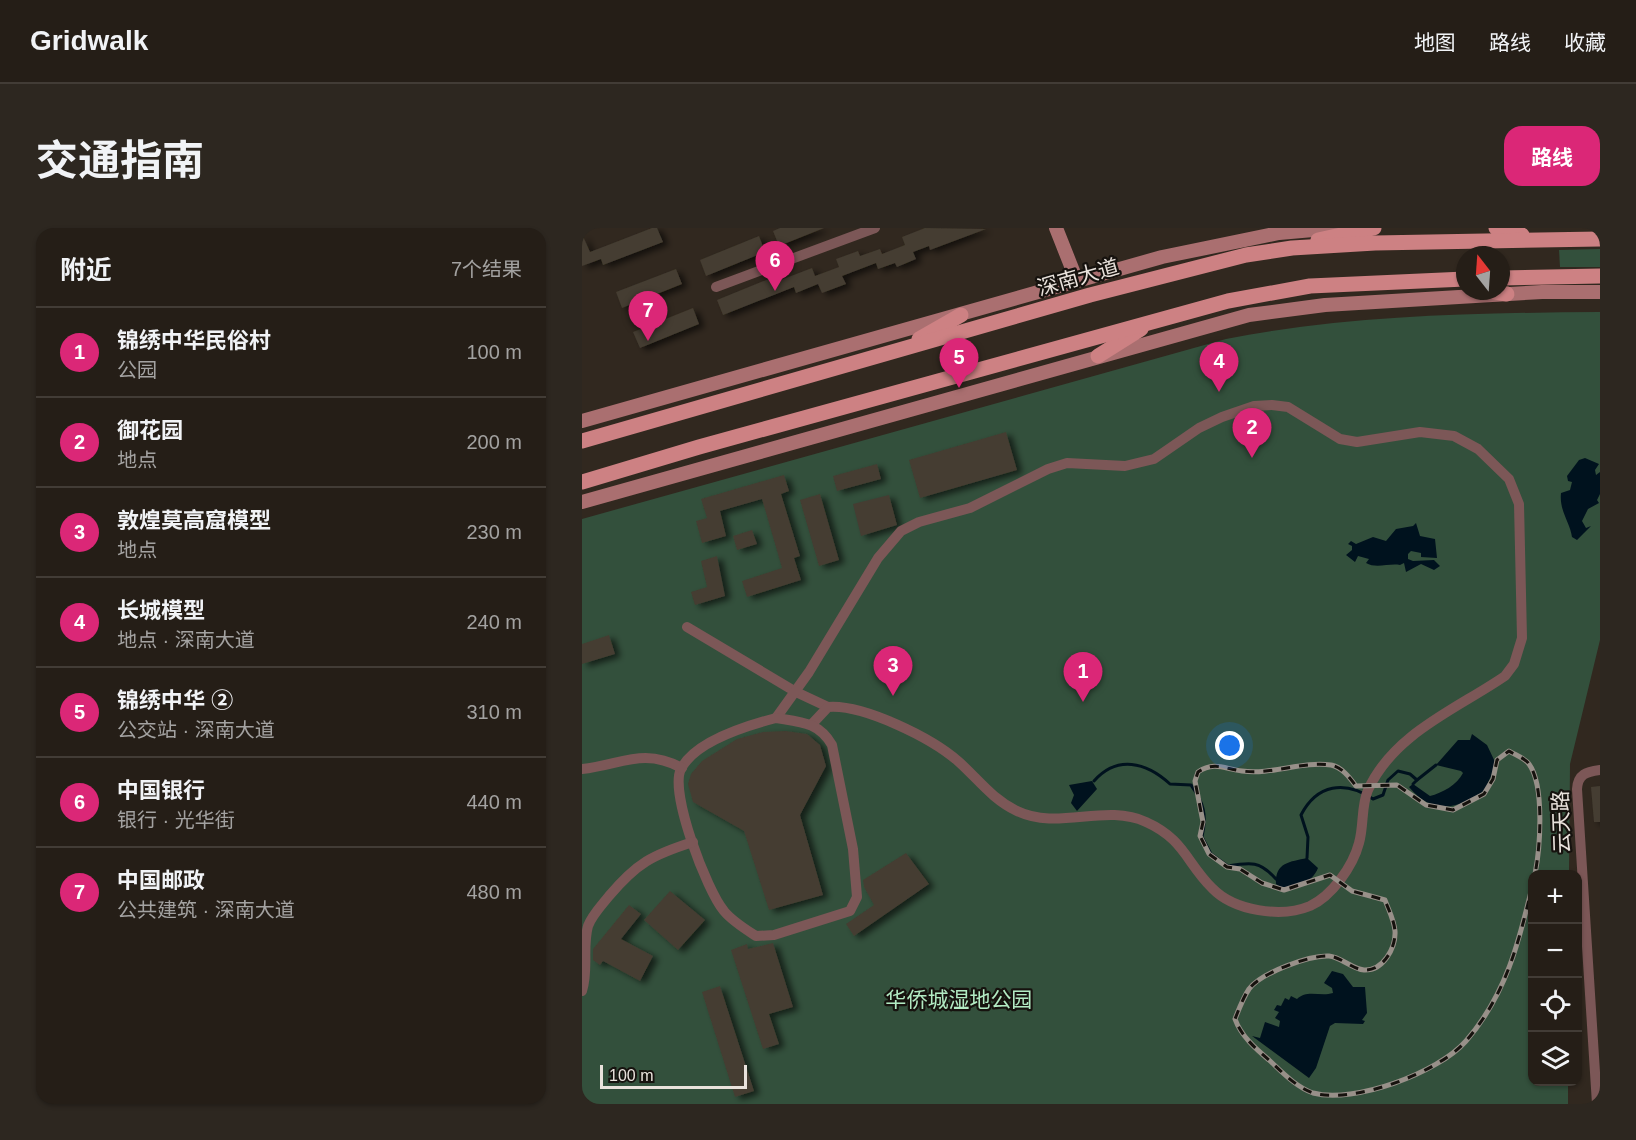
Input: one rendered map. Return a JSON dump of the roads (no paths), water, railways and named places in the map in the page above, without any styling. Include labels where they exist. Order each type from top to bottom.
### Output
[{"type":"main road","points":[[1056,228],[1077,281]]},
{"type":"main road","points":[[582,421],[1077,281],[1220,244],[1279,233],[1336,228]]},
{"type":"main road","points":[[1292,248],[1340,234],[1374,228]]},
{"type":"main road","points":[[1496,228],[1537,240]]},
{"type":"main road","name":"深南大道","points":[[582,441],[1198,266],[1292,248],[1600,238]]},
{"type":"main road","points":[[1510,278],[1600,276]]},
{"type":"main road","points":[[582,483],[1156,320],[1270,292],[1340,284],[1456,279]]},
{"type":"main road","points":[[1425,281],[1456,286]]},
{"type":"main road","points":[[1510,294],[1600,292]]},
{"type":"main road","points":[[582,502],[1214,323],[1284,309],[1456,297]]},
{"type":"main road","points":[[895,352],[961,315]]},
{"type":"main road","points":[[1098,356],[1156,320]]},
{"type":"main road","points":[[582,446],[601,435]]},
{"type":"street","points":[[716,287],[875,228]]},
{"type":"street","points":[[687,627],[796,692],[828,707],[848,707],[882,718],[944,751],[967,769],[992,796],[1020,813],[1054,820],[1126,816],[1144,821],[1168,834],[1181,846],[1213,890],[1235,903],[1264,912],[1295,910],[1311,905],[1328,894],[1346,870],[1359,844],[1367,795],[1386,760],[1423,728],[1505,676],[1519,653],[1522,638],[1519,504],[1509,479],[1495,463],[1478,448],[1454,436],[1420,432],[1357,442],[1340,439],[1288,407],[1254,406],[1199,428],[1154,459],[1125,466],[1067,463],[1048,469],[970,508],[919,522],[901,531],[878,558],[796,692],[776,718]]},
{"type":"street","points":[[812,724],[828,707]]},
{"type":"street","points":[[776,718],[812,724],[825,733],[832,745],[853,849],[857,897],[850,910],[774,935],[756,936],[723,910],[710,888],[679,796],[678,782],[682,768],[717,738],[743,727],[776,718]]},
{"type":"street","points":[[582,769],[641,756],[664,758],[682,768]]},
{"type":"street","name":"云天路","points":[[1597,1104],[1577,789],[1579,779],[1583,774],[1600,770]]},
{"type":"street","points":[[582,991],[587,976],[588,925],[598,909],[634,868],[653,856],[693,842]]},
{"type":"water","points":[[1585,458],[1599,464],[1595,470],[1596,475],[1600,472],[1600,494],[1597,500],[1599,503],[1588,509],[1582,521],[1586,528],[1591,526],[1577,540],[1572,537],[1563,511],[1561,493],[1570,490],[1572,482],[1568,481],[1567,476],[1579,460]]},
{"type":"water","points":[[1416,523],[1420,536],[1435,539],[1437,558],[1421,557],[1421,553],[1411,551],[1408,559],[1413,561],[1434,560],[1440,566],[1434,570],[1421,564],[1406,572],[1404,563],[1374,566],[1366,563],[1369,559],[1358,556],[1355,562],[1346,555],[1352,550],[1352,546],[1348,544],[1351,541],[1356,544],[1373,537],[1386,541],[1396,529],[1413,526]]},
{"type":"water","points":[[1472,734],[1487,745],[1496,764],[1485,790],[1465,802],[1436,806],[1418,796],[1409,787],[1413,784],[1430,796],[1453,785],[1463,773],[1436,765],[1458,740],[1470,740]]},
{"type":"water","points":[[1092,781],[1097,789],[1077,811],[1071,803],[1074,795],[1069,785]]},
{"type":"water","points":[[1307,858],[1318,868],[1312,877],[1299,885],[1283,889],[1276,884],[1276,877],[1281,867],[1289,862]]},
{"type":"water","points":[[1332,971],[1343,974],[1353,987],[1365,987],[1367,1013],[1362,1020],[1365,1021],[1363,1024],[1335,1023],[1330,1026],[1316,1068],[1309,1078],[1252,1036],[1260,1038],[1265,1022],[1279,1027],[1280,1021],[1275,1018],[1279,1012],[1274,1010],[1277,1005],[1281,1006],[1285,998],[1289,1000],[1291,996],[1297,999],[1305,994],[1333,993],[1332,988],[1324,983]]},
{"type":"waterway","points":[[1094,781],[1112,767],[1132,764],[1161,776],[1170,784],[1191,785],[1203,810],[1202,837],[1211,854],[1228,866],[1255,864],[1276,879]]},
{"type":"waterway","points":[[1417,780],[1436,765]]},
{"type":"waterway","points":[[1307,858],[1308,837],[1301,815],[1315,797],[1323,791],[1332,788],[1352,789],[1373,799],[1383,795],[1388,780],[1398,771],[1410,774],[1417,780],[1413,784]]},
{"type":"railway","points":[[1528,903],[1516,947],[1501,986],[1480,1023],[1453,1053],[1416,1074],[1372,1090],[1350,1094],[1313,1093],[1290,1079],[1245,1037],[1235,1019],[1241,1004],[1255,983],[1274,971],[1310,958],[1329,956],[1364,970],[1377,967],[1391,951],[1395,938],[1394,923],[1385,900],[1352,891],[1330,875],[1284,890],[1262,883],[1240,869],[1227,867],[1209,854],[1200,836],[1203,822],[1195,781],[1198,772],[1209,767],[1253,772],[1320,764],[1331,765],[1342,770],[1356,786],[1397,785],[1426,805],[1453,810],[1484,794],[1493,779],[1497,760],[1509,751],[1529,764],[1537,787],[1540,834],[1535,870]]},
{"type":"place","name":"中国银行","points":[[775,291]]},
{"type":"place","name":"中国邮政","points":[[648,341]]},
{"type":"place","name":"锦绣中华 ②","points":[[959,388]]},
{"type":"place","name":"长城模型","points":[[1219,392]]},
{"type":"place","name":"御花园","points":[[1252,458]]},
{"type":"place","name":"敦煌莫高窟模型","points":[[893,696]]},
{"type":"place","name":"锦绣中华民俗村","points":[[1083,702]]},
{"type":"park label","name":"华侨城湿地公园","points":[[959,999]]}]
